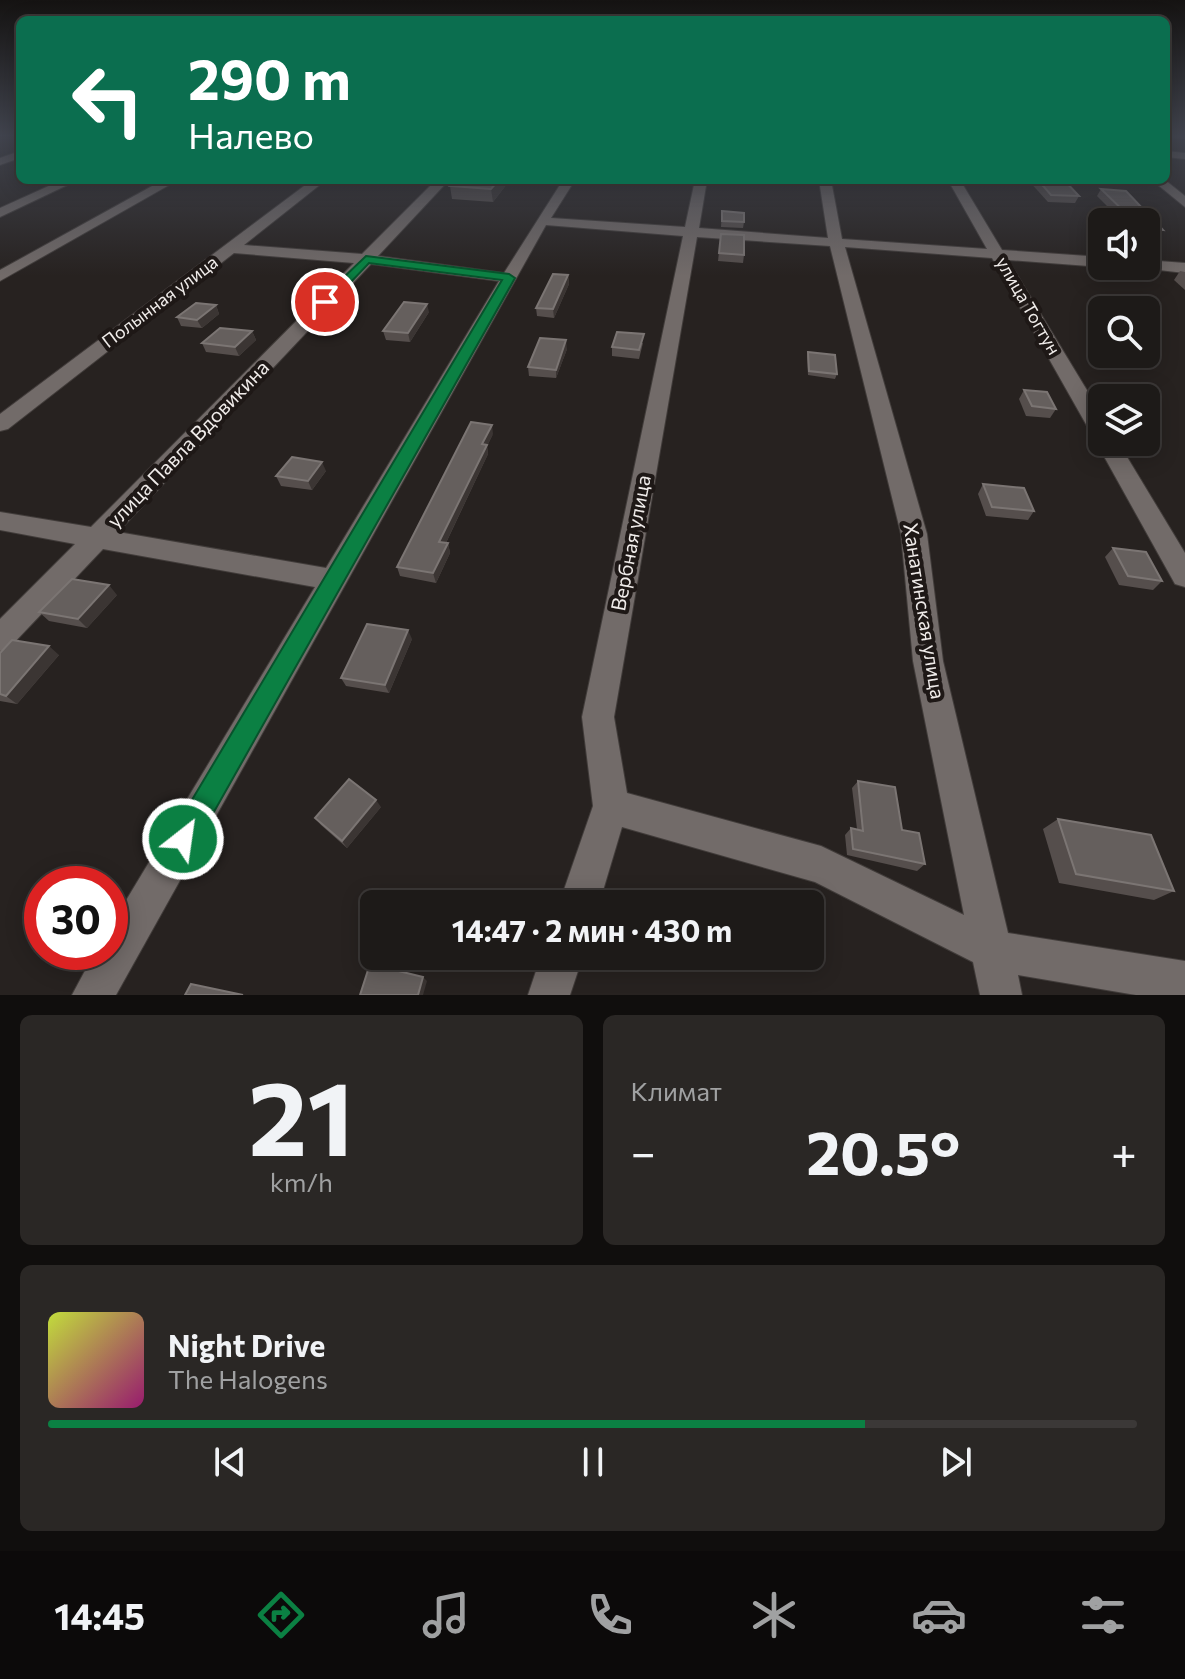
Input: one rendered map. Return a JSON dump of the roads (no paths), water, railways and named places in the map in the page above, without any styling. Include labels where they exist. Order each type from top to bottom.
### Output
[{"type":"street","points":[[0,213],[63,184]]},
{"type":"street","points":[[0,276],[165,184]]},
{"type":"street","name":"Полынная улица","points":[[0,424],[315,184]]},
{"type":"street","name":"улица Павла Вдовикина","points":[[0,638],[439,184]]},
{"type":"street","points":[[93,995],[566,184]]},
{"type":"street","name":"Вербная улица","points":[[584,890],[611,806],[598,717],[700,184]]},
{"type":"street","name":"Ханатинская улица","points":[[826,184],[836,243],[914,534],[928,661],[994,951],[1001,995]]},
{"type":"street","name":"улица Тогтун","points":[[956,184],[1088,409]]},
{"type":"street","points":[[1163,184],[1185,203]]},
{"type":"street","points":[[1170,190],[1185,191]]},
{"type":"street","points":[[542,221],[1088,261]]},
{"type":"street","points":[[231,248],[366,259],[509,278]]},
{"type":"street","points":[[1160,266],[1185,268]]},
{"type":"street","points":[[1115,456],[1185,576]]},
{"type":"street","points":[[0,521],[335,580]]},
{"type":"street","points":[[611,806],[821,865],[994,951],[1185,982]]},
{"type":"street","points":[[549,995],[557,970]]}]
